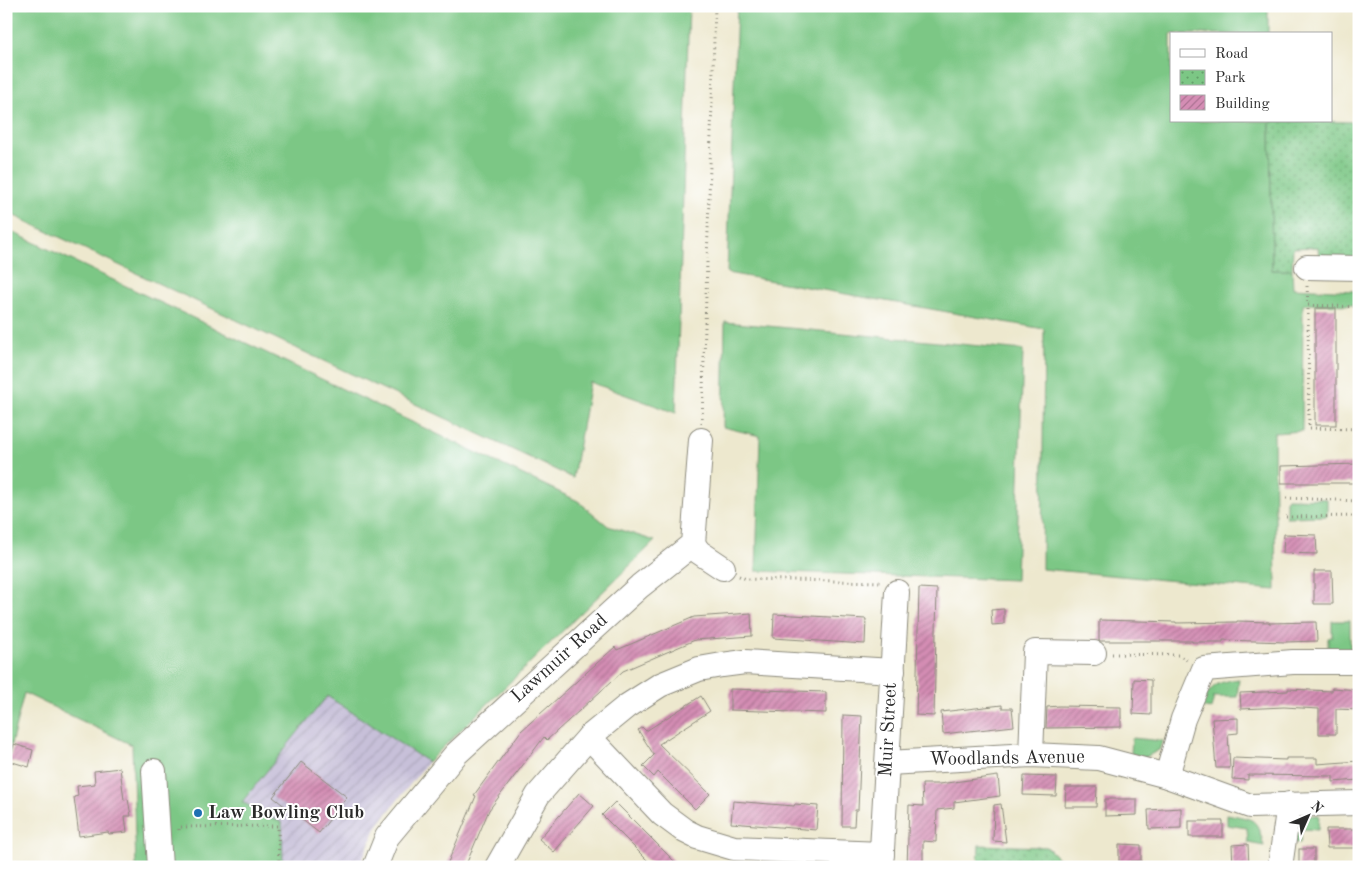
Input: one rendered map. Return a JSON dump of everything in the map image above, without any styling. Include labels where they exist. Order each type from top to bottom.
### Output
[{"type":"street","points":[[1307,267],[1359,268]]},
{"type":"street","points":[[701,440],[693,544],[699,552],[723,568]]},
{"type":"street","name":"Lawmuir Road","points":[[375,867],[387,837],[456,754],[640,586],[693,544]]},
{"type":"street","name":"Muir Street","points":[[882,860],[897,592]]},
{"type":"street","points":[[1031,755],[1034,652],[1094,653]]},
{"type":"street","points":[[497,867],[538,794],[589,737],[627,706],[660,685],[699,669],[745,662],[893,671]]},
{"type":"street","points":[[1167,776],[1183,719],[1204,669],[1292,662],[1359,662]]},
{"type":"street","points":[[589,737],[662,814],[697,837],[734,848],[882,860]]},
{"type":"street","name":"Woodlands Avenue","points":[[888,763],[1031,755],[1099,758],[1167,776],[1250,806],[1359,803]]},
{"type":"street","points":[[154,771],[160,867]]},
{"type":"street","points":[[1280,867],[1289,804]]},
{"type":"path","points":[[701,440],[715,6]]},
{"type":"path","points":[[1359,307],[1308,305],[1309,428],[1359,429]]},
{"type":"path","points":[[1286,498],[1359,501]]},
{"type":"path","points":[[1286,517],[1359,516]]},
{"type":"path","points":[[723,568],[746,579],[886,583],[897,592]]},
{"type":"path","points":[[1094,653],[1178,655],[1204,669]]},
{"type":"path","points":[[179,837],[179,827],[278,826],[279,867]]},
{"type":"shaded area","points":[[327,696],[428,762],[377,826],[359,867],[283,867],[282,823],[241,802]]},
{"type":"green space","points":[[6,6],[689,6],[676,413],[590,382],[573,478],[6,212]]},
{"type":"green space","points":[[737,6],[1268,6],[1268,32],[1170,32],[1170,122],[1270,122],[1272,270],[1292,270],[1293,288],[1355,291],[1359,298],[1359,305],[1303,304],[1302,431],[1274,433],[1276,590],[1042,569],[1044,329],[727,273]]},
{"type":"green space","points":[[1270,122],[1359,122],[1359,260],[1319,259],[1318,247],[1293,248],[1292,270],[1272,270]]},
{"type":"green space","points":[[6,229],[578,501],[608,526],[655,541],[428,762],[327,696],[242,802],[282,823],[283,867],[136,867],[132,745],[24,693],[6,765]]},
{"type":"green space","points":[[725,322],[1023,350],[1016,580],[756,571],[760,436],[723,427]]},
{"type":"green space","points":[[1286,498],[1327,499],[1327,516],[1286,517]]},
{"type":"green space","points":[[1332,621],[1350,621],[1350,653],[1328,653],[1328,638],[1332,637]]},
{"type":"green space","points":[[1239,679],[1237,697],[1214,697],[1211,709],[1200,707],[1207,694],[1215,686]]},
{"type":"green space","points":[[1132,738],[1163,741],[1159,750],[1146,757],[1131,754]]},
{"type":"green space","points":[[1227,814],[1244,817],[1253,821],[1259,830],[1264,846],[1248,843],[1247,828],[1227,825]]},
{"type":"green space","points":[[1319,815],[1318,830],[1302,829],[1300,843],[1287,842],[1296,825],[1306,816]]},
{"type":"green space","points":[[979,845],[1047,847],[1067,867],[978,867]]},
{"type":"building","points":[[1315,308],[1336,308],[1336,425],[1315,425]]},
{"type":"building","points":[[1359,464],[1359,483],[1281,483],[1281,466]]},
{"type":"building","points":[[1284,534],[1316,535],[1317,554],[1283,553]]},
{"type":"building","points":[[1314,571],[1332,571],[1333,604],[1314,604]]},
{"type":"building","points":[[919,588],[937,589],[934,716],[916,715]]},
{"type":"building","points":[[1004,609],[1004,624],[992,625],[991,610]]},
{"type":"building","points":[[751,613],[752,636],[695,640],[623,671],[547,740],[544,737],[489,810],[465,867],[446,867],[476,796],[474,795],[521,731],[615,647],[617,650],[694,617]]},
{"type":"building","points":[[774,614],[866,619],[865,644],[773,638]]},
{"type":"building","points":[[1099,620],[1176,623],[1237,621],[1269,623],[1316,622],[1317,641],[1099,641]]},
{"type":"building","points":[[1134,679],[1151,680],[1151,715],[1133,714]]},
{"type":"building","points":[[1332,688],[1359,690],[1359,710],[1336,709],[1336,734],[1319,734],[1319,709],[1284,707],[1241,709],[1240,693],[1288,691],[1288,689],[1332,691]]},
{"type":"building","points":[[730,689],[826,692],[826,713],[730,710]]},
{"type":"building","points":[[701,696],[710,711],[659,744],[710,794],[695,809],[658,772],[654,777],[643,766],[654,755],[638,730],[642,727],[646,731]]},
{"type":"building","points":[[1002,705],[1002,708],[1012,708],[1014,726],[943,734],[941,712]]},
{"type":"building","points":[[1047,707],[1121,707],[1121,727],[1046,728]]},
{"type":"building","points":[[843,715],[862,716],[858,810],[855,810],[854,826],[842,826]]},
{"type":"building","points":[[1238,718],[1238,733],[1228,734],[1230,768],[1216,768],[1212,719]]},
{"type":"building","points":[[14,744],[33,750],[29,767],[9,761]]},
{"type":"building","points":[[1233,758],[1286,760],[1286,758],[1317,758],[1317,764],[1359,761],[1359,780],[1333,782],[1333,776],[1248,775],[1248,780],[1232,779]]},
{"type":"building","points":[[301,762],[347,797],[319,833],[273,797]]},
{"type":"building","points":[[120,768],[124,800],[128,799],[131,816],[125,816],[127,832],[109,834],[108,832],[79,836],[74,797],[78,796],[77,786],[95,784],[94,771]]},
{"type":"building","points":[[998,776],[1000,796],[954,802],[954,808],[937,810],[936,842],[923,841],[923,867],[907,867],[909,805],[923,806],[922,784],[939,784]]},
{"type":"building","points":[[1024,776],[1057,777],[1056,796],[1023,795]]},
{"type":"building","points":[[1066,787],[1097,787],[1096,807],[1065,807]]},
{"type":"building","points":[[579,793],[594,806],[554,852],[539,839]]},
{"type":"building","points":[[1105,799],[1137,799],[1137,815],[1105,816]]},
{"type":"building","points":[[733,801],[818,806],[816,830],[731,823]]},
{"type":"building","points":[[615,802],[680,867],[654,867],[602,815]]},
{"type":"building","points":[[1001,804],[1006,842],[993,841],[994,805]]},
{"type":"building","points":[[1181,808],[1181,828],[1149,829],[1148,810]]},
{"type":"building","points":[[1189,821],[1223,821],[1223,837],[1189,837]]},
{"type":"building","points":[[1326,829],[1359,829],[1359,848],[1327,848]]},
{"type":"building","points":[[1119,844],[1141,845],[1141,861],[1131,861],[1131,867],[1119,867]]},
{"type":"building","points":[[1248,844],[1249,867],[1233,867],[1232,845]]},
{"type":"building","points":[[1299,849],[1314,849],[1314,867],[1299,867]]},
{"type":"place","name":"Law Bowling Club","points":[[198,813]]}]
